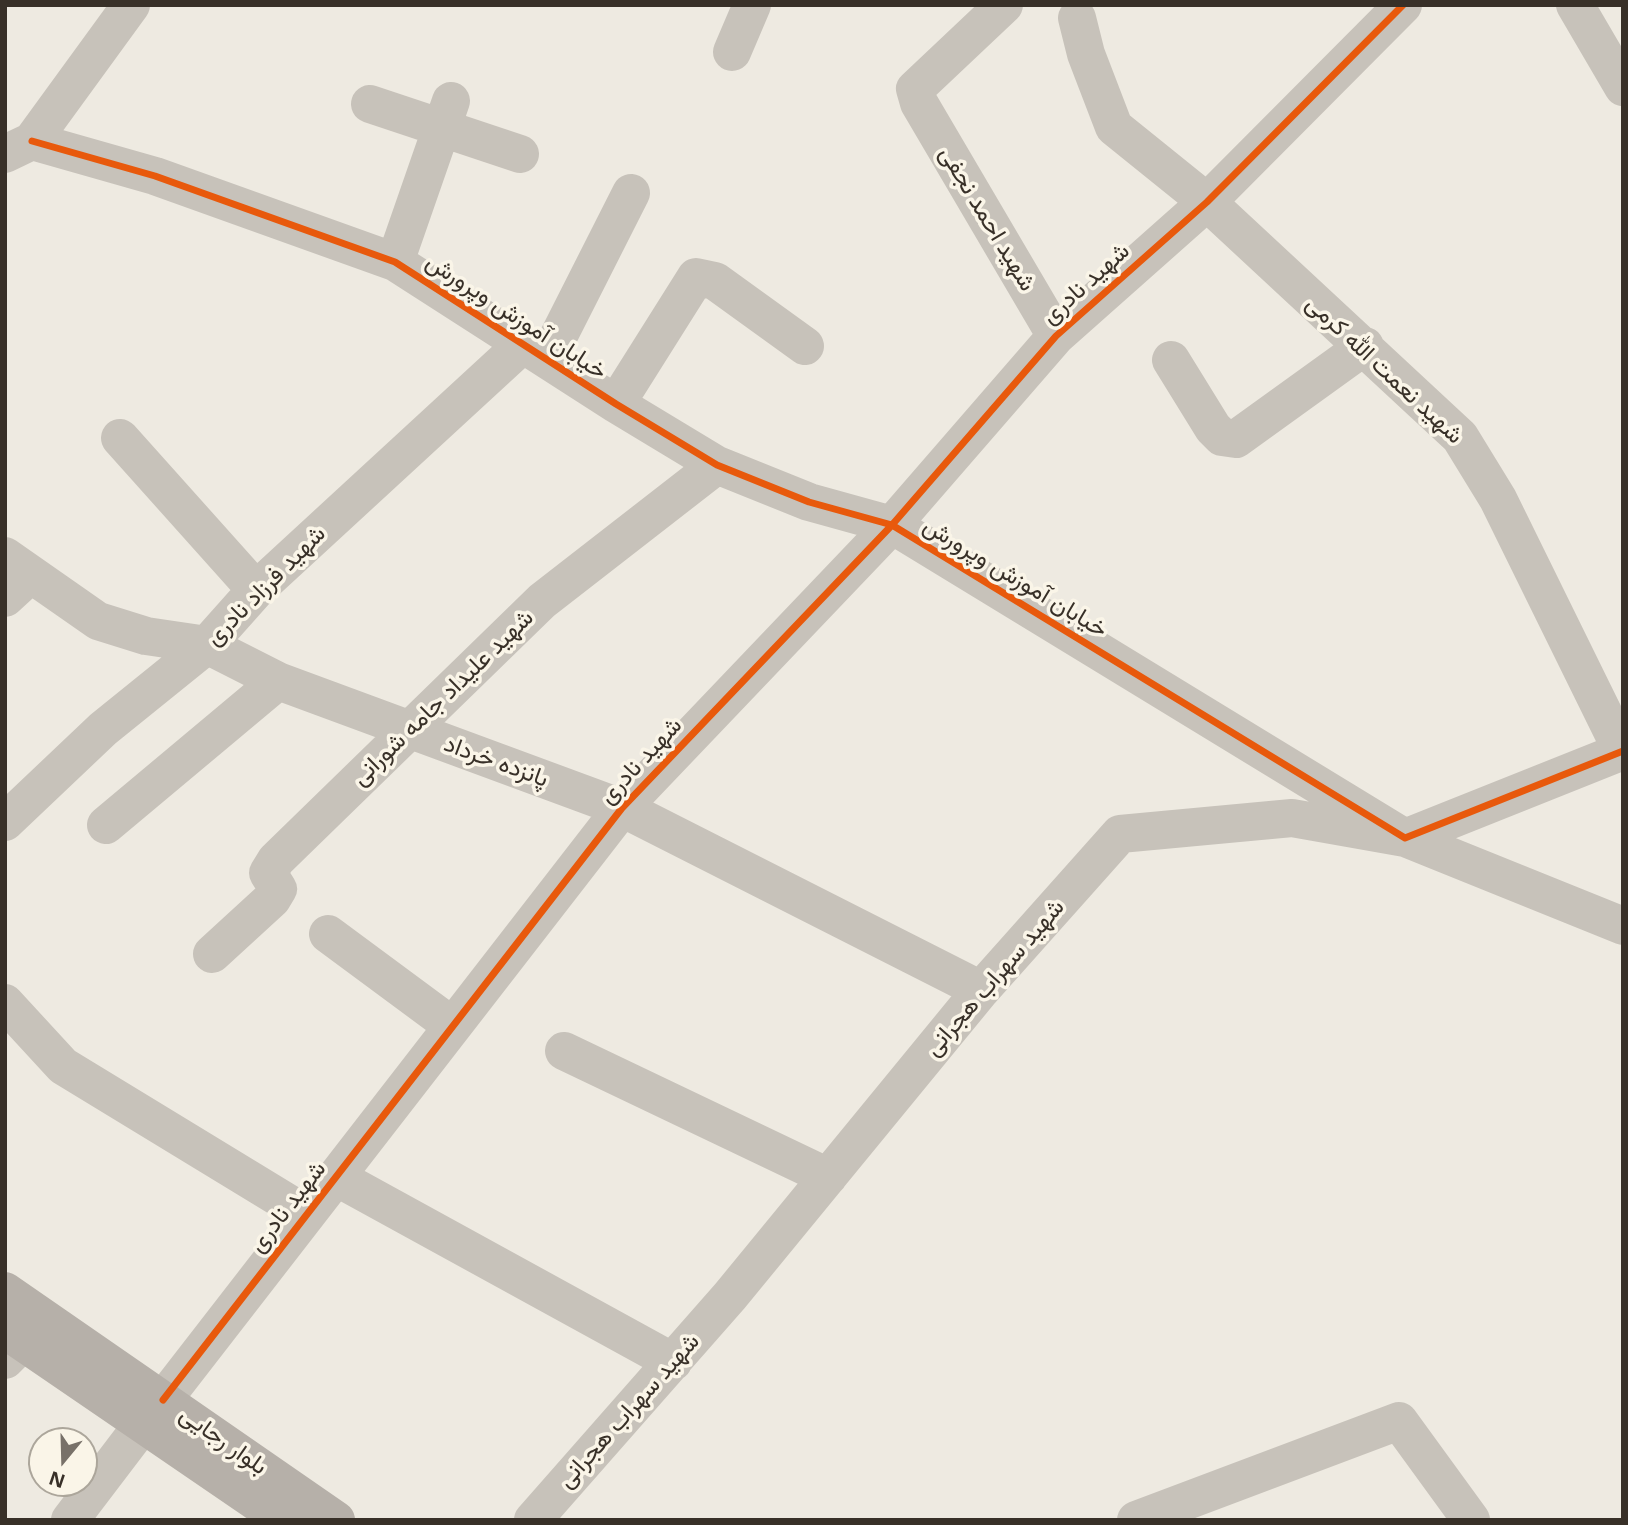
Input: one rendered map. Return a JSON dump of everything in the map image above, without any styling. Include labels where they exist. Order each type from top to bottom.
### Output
[{"type":"main road","name":"بلوار رجایی","points":[[5,1291],[283,1520]]},
{"type":"main road","name":"بلوار رجایی","points":[[11,1344],[153,1412],[337,1520]]},
{"type":"street","points":[[19,148],[131,5]]},
{"type":"street","points":[[732,52],[752,5]]},
{"type":"street","name":"شهید احمد نجفی","points":[[1004,5],[915,89],[919,103],[1056,336]]},
{"type":"street","name":"شهید نادری","points":[[70,1520],[451,1025],[622,808],[892,525],[1056,336],[1206,202],[1403,5]]},
{"type":"street","points":[[1575,5],[1623,87]]},
{"type":"street","name":"شهید نعمت الله کرمی","points":[[1079,10],[1086,54],[1114,127],[1206,202],[1301,293],[1365,346],[1460,436],[1498,499],[1622,751]]},
{"type":"street","points":[[370,104],[447,114],[520,154]]},
{"type":"street","points":[[395,262],[447,114]]},
{"type":"street","name":"خیابان آموزش وپرورش","points":[[19,148],[155,176],[395,262],[616,404],[718,464],[808,502],[892,525],[1405,838]]},
{"type":"street","points":[[535,352],[631,193]]},
{"type":"street","points":[[616,404],[696,277],[715,281],[805,346]]},
{"type":"street","points":[[1171,360],[1213,428],[1222,438],[1236,439],[1365,346]]},
{"type":"street","name":"شهید فرزاد نادری","points":[[5,822],[103,729],[207,645],[256,590],[535,352]]},
{"type":"street","points":[[120,438],[256,590]]},
{"type":"street","name":"شهید علیداد جامه شورانی","points":[[212,954],[272,899],[278,889],[268,873],[276,860],[542,601],[718,464]]},
{"type":"street","name":"پانزده خرداد","points":[[14,576],[98,621],[146,636],[207,645],[278,681],[622,808],[981,990]]},
{"type":"street","points":[[106,825],[278,681]]},
{"type":"street","points":[[1405,838],[1622,751]]},
{"type":"street","name":"شهید سهراب هجرانی","points":[[533,1520],[673,1362],[981,990],[1120,834],[1292,818],[1405,838],[1623,926]]},
{"type":"street","points":[[328,934],[451,1025]]},
{"type":"street","points":[[5,1003],[63,1066],[306,1214]]},
{"type":"street","points":[[564,1051],[828,1177]]},
{"type":"street","points":[[336,1177],[673,1362]]},
{"type":"street","points":[[1136,1520],[1399,1421],[1471,1520]]},
{"type":"cycle path","points":[[163,1400],[622,808],[892,525],[1056,336],[1207,202],[1403,5]]},
{"type":"cycle path","points":[[32,141],[155,176],[395,262],[616,404],[717,465],[809,502],[892,525],[1405,838],[1623,751]]}]
